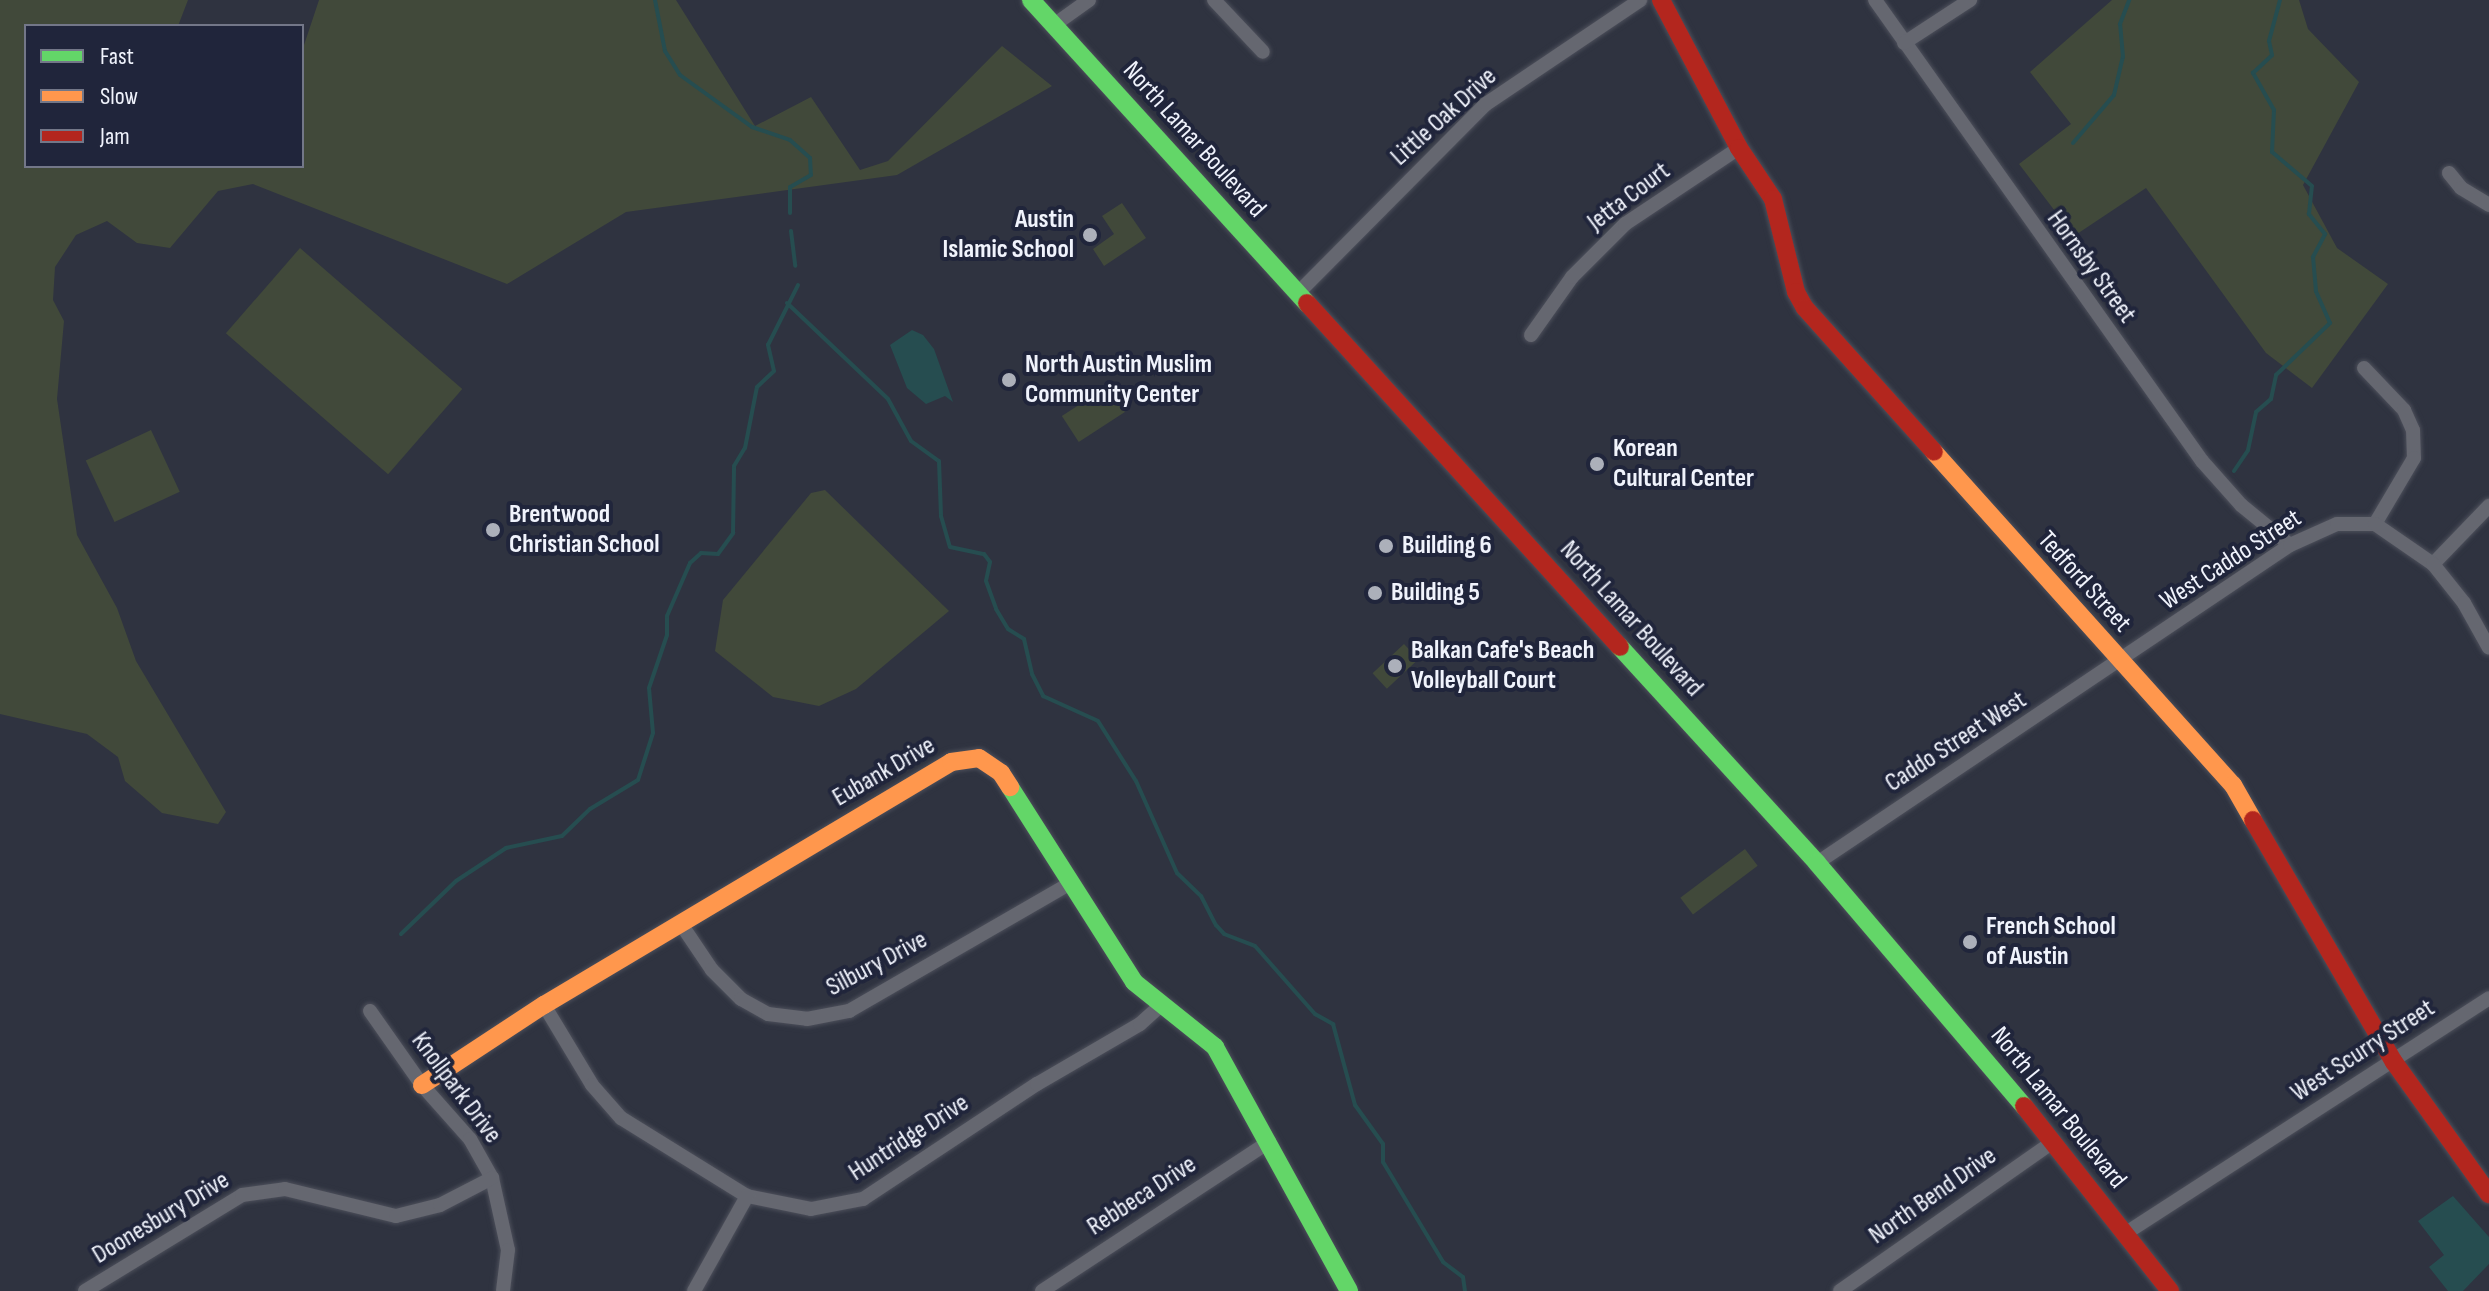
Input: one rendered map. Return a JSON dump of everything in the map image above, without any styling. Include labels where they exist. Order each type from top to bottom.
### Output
[{"type":"street","name":"North Lamar Boulevard","points":[[1031,0],[1817,863],[2054,1141],[2170,1291]]},
{"type":"street","points":[[1054,25],[1089,0]]},
{"type":"street","points":[[1214,0],[1263,52]]},
{"type":"street","name":"Little Oak Drive","points":[[1299,292],[1486,104],[1640,0]]},
{"type":"street","name":"Tedford Street","points":[[1661,0],[1739,148],[1773,199],[1796,292],[1805,308],[2233,785],[2394,1062],[2489,1194]]},
{"type":"street","name":"Hornsby Street","points":[[1875,0],[2202,461],[2241,505],[2290,545]]},
{"type":"street","points":[[1904,43],[1970,0]]},
{"type":"street","name":"Jetta Court","points":[[1531,335],[1572,277],[1625,224],[1739,148]]},
{"type":"street","points":[[2449,173],[2461,188],[2489,205]]},
{"type":"street","points":[[2364,368],[2404,410],[2413,430],[2414,458],[2375,524],[2433,564],[2464,603],[2489,648]]},
{"type":"street","points":[[2433,564],[2489,506]]},
{"type":"street","name":"West Caddo Street","points":[[2121,662],[2290,545],[2337,524],[2375,524]]},
{"type":"street","name":"Caddo Street West","points":[[1817,863],[2121,662]]},
{"type":"street","name":"Eubank Drive","points":[[422,1085],[544,1005],[951,762],[971,757],[1001,773],[1115,959],[1161,1005],[1215,1047],[1349,1291]]},
{"type":"street","name":"Silbury Drive","points":[[681,924],[712,970],[741,999],[768,1014],[807,1019],[849,1011],[1071,883]]},
{"type":"street","name":"West Scurry Street","points":[[2126,1233],[2489,998]]},
{"type":"street","name":"Huntridge Drive","points":[[544,1005],[592,1085],[621,1118],[747,1196],[811,1209],[863,1199],[1037,1084],[1140,1024],[1161,1005]]},
{"type":"street","name":"Knollpark Drive","points":[[370,1011],[422,1085],[470,1139],[492,1178],[508,1250],[503,1291]]},
{"type":"street","name":"North Bend Drive","points":[[1840,1291],[2054,1141]]},
{"type":"street","name":"Rebbeca Drive","points":[[1042,1291],[1269,1142]]},
{"type":"street","name":"Doonesbury Drive","points":[[85,1291],[108,1285],[242,1195],[285,1189],[396,1216],[440,1205],[492,1178]]},
{"type":"street","points":[[694,1291],[747,1196]]},
{"type":"shaded area","points":[[0,0],[188,0],[179,24],[24,24],[24,168],[304,168],[304,45],[319,0],[676,0],[755,126],[811,97],[860,170],[888,161],[1002,46],[1052,86],[897,175],[626,212],[507,284],[253,184],[218,191],[170,248],[137,243],[107,221],[76,235],[55,267],[53,300],[64,321],[57,399],[77,535],[117,608],[136,661],[226,812],[218,824],[162,813],[125,781],[118,757],[87,734],[0,714]]},
{"type":"shaded area","points":[[2112,0],[2299,0],[2308,29],[2359,82],[2303,185],[2337,248],[2388,284],[2312,388],[2266,353],[2146,188],[2074,236],[2019,164],[2071,124],[2030,72]]},
{"type":"shaded area","points":[[1122,203],[1146,238],[1104,266],[1093,249],[1114,234],[1102,216]]},
{"type":"shaded area","points":[[300,248],[462,389],[388,474],[226,333]]},
{"type":"shaded area","points":[[912,330],[923,335],[934,349],[953,402],[945,396],[926,404],[907,388],[890,345]]},
{"type":"shaded area","points":[[1108,386],[1125,412],[1079,442],[1062,416]]},
{"type":"shaded area","points":[[151,430],[180,492],[114,522],[86,460]]},
{"type":"shaded area","points":[[825,490],[949,611],[856,689],[819,706],[773,697],[715,651],[723,600],[811,493]]},
{"type":"shaded area","name":"Balkan Cafe's Beach Volleyball Court","points":[[1404,644],[1418,659],[1387,689],[1373,673]]},
{"type":"shaded area","points":[[1745,849],[1758,866],[1693,915],[1680,898]]},
{"type":"shaded area","points":[[2453,1196],[2489,1237],[2489,1264],[2463,1291],[2448,1291],[2429,1267],[2444,1255],[2418,1221]]},
{"type":"waterway","points":[[655,0],[665,51],[680,75],[752,127],[790,140],[810,158],[811,175],[790,187],[790,213]]},
{"type":"waterway","points":[[2073,143],[2114,95],[2123,57],[2120,24],[2129,0]]},
{"type":"waterway","points":[[2234,471],[2248,450],[2256,412],[2271,399],[2276,375],[2330,323],[2316,291],[2313,257],[2325,234],[2309,214],[2312,186],[2272,152],[2274,110],[2253,73],[2272,55],[2269,41],[2280,0]]},
{"type":"waterway","points":[[791,231],[795,266]]},
{"type":"waterway","points":[[401,934],[456,881],[506,848],[562,836],[590,809],[638,780],[653,733],[649,688],[667,635],[667,616],[690,563],[701,553],[718,554],[733,533],[734,466],[745,448],[757,387],[774,371],[768,345],[798,285]]},
{"type":"waterway","points":[[787,303],[888,399],[911,441],[939,461],[941,516],[950,547],[984,554],[990,562],[986,581],[996,609],[1008,629],[1024,639],[1032,674],[1043,696],[1098,721],[1136,781],[1177,873],[1201,896],[1216,925],[1224,934],[1255,946],[1315,1014],[1333,1024],[1355,1105],[1383,1144],[1383,1162],[1443,1262],[1463,1277],[1465,1291]]},
{"type":"traffic: fast","points":[[1031,0],[1307,303]]},
{"type":"traffic: fast","points":[[1620,647],[1817,863],[2024,1106]]},
{"type":"traffic: fast","points":[[1010,787],[1134,982],[1215,1047],[1349,1291]]},
{"type":"traffic: slow","points":[[1934,452],[2233,785],[2253,820]]},
{"type":"traffic: slow","points":[[422,1085],[544,1005],[951,762],[979,758],[1001,773],[1010,787]]},
{"type":"traffic: jam","points":[[1661,0],[1739,148],[1773,199],[1796,292],[1805,308],[1934,452]]},
{"type":"traffic: jam","points":[[1307,303],[1620,647]]},
{"type":"traffic: jam","points":[[2253,820],[2394,1062],[2489,1194]]},
{"type":"traffic: jam","points":[[2024,1106],[2170,1291]]},
{"type":"place","name":"Austin Islamic School","points":[[1090,235]]},
{"type":"place","name":"North Austin Muslim Community Center","points":[[1009,380]]},
{"type":"place","name":"Korean Cultural Center","points":[[1597,464]]},
{"type":"place","name":"Brentwood Christian School","points":[[493,530]]},
{"type":"place","name":"Building 6","points":[[1386,546]]},
{"type":"place","name":"Building 5","points":[[1375,593]]},
{"type":"place","name":"Balkan Cafe's Beach Volleyball Court","points":[[1395,666]]},
{"type":"place","name":"French School of Austin","points":[[1970,942]]}]
